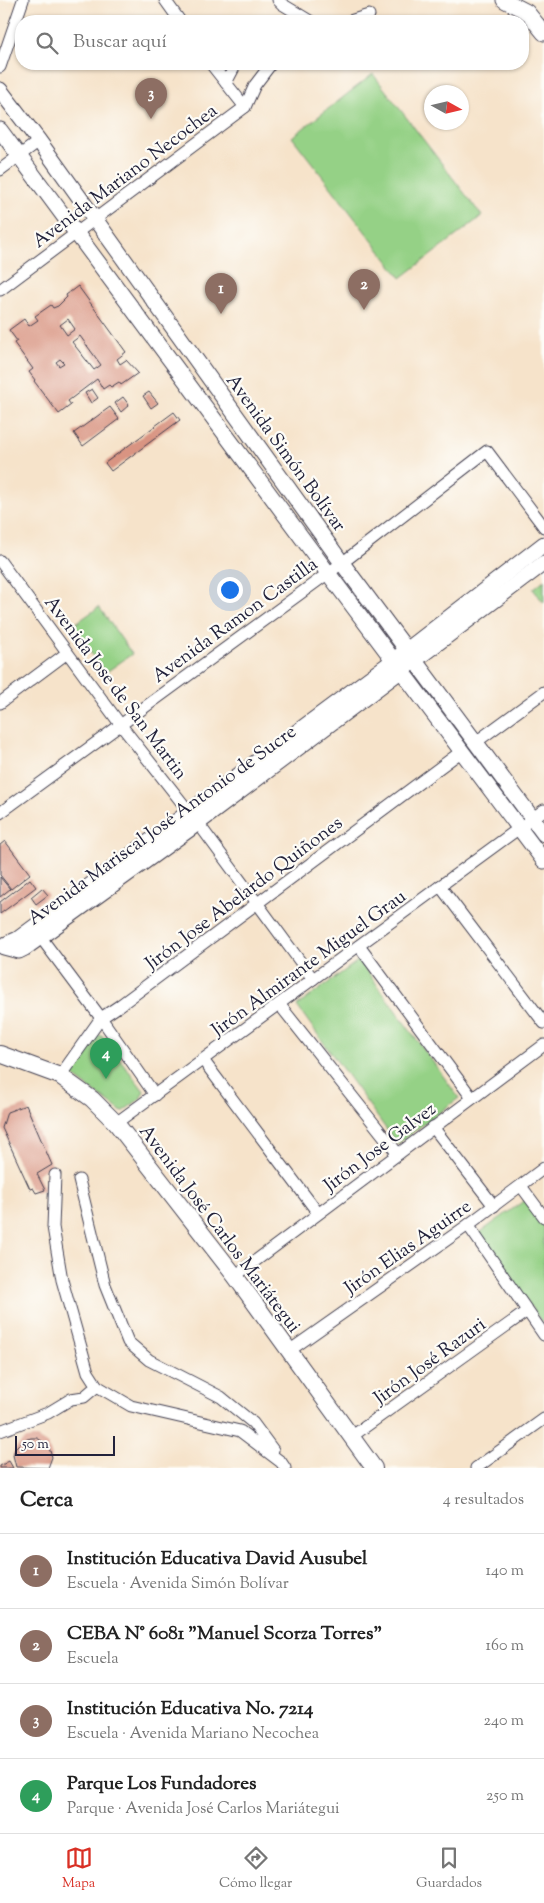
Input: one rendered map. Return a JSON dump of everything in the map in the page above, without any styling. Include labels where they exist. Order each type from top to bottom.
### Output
[{"type":"main road","name":"Avenida José Carlos Mariátegui","points":[[0,1054],[60,1076],[92,1099],[116,1123],[235,1276],[374,1468]]},
{"type":"street","points":[[18,15],[23,0]]},
{"type":"street","points":[[165,0],[176,15]]},
{"type":"street","points":[[278,0],[300,15]]},
{"type":"street","points":[[504,0],[527,12],[544,33]]},
{"type":"street","points":[[0,67],[15,23]]},
{"type":"street","points":[[216,70],[246,107],[255,85],[266,70]]},
{"type":"street","points":[[226,83],[232,70]]},
{"type":"street","name":"Avenida Simón Bolívar","points":[[0,90],[39,141],[411,656],[476,742],[538,814],[544,834]]},
{"type":"street","name":"Avenida Mariano Necochea","points":[[0,290],[246,107]]},
{"type":"street","name":"Avenida Simón Bolívar","points":[[0,130],[544,861]]},
{"type":"street","points":[[0,170],[39,141]]},
{"type":"street","points":[[173,363],[190,350]]},
{"type":"street","name":"Avenida Ramon Castilla","points":[[0,813],[342,563],[487,451],[544,527]]},
{"type":"street","name":"Avenida Mariscal José Antonio de Sucre","points":[[1,947],[37,932],[198,823],[411,656],[544,544]]},
{"type":"street","name":"Avenida Jose de San Martin","points":[[0,561],[120,724],[198,823],[313,980]]},
{"type":"street","name":"Avenida Mariscal José Antonio de Sucre","points":[[411,656],[544,563]]},
{"type":"street","points":[[0,703],[68,653]]},
{"type":"street","name":"Avenida Mariscal José Antonio de Sucre","points":[[37,932],[189,811],[398,666]]},
{"type":"street","points":[[476,742],[544,692]]},
{"type":"street","name":"Jirón Jose Abelardo Quiñones","points":[[60,1076],[101,1018],[462,751]]},
{"type":"street","name":"Jirón Almirante Miguel Grau","points":[[116,1123],[538,814]]},
{"type":"street","points":[[440,886],[544,1023]]},
{"type":"street","points":[[37,932],[155,1095]]},
{"type":"street","points":[[359,946],[472,1098]]},
{"type":"street","points":[[279,1004],[398,1154]]},
{"type":"street","name":"Jirón Jose Galvez","points":[[235,1276],[544,1045]]},
{"type":"street","points":[[203,1060],[318,1214]]},
{"type":"street","points":[[434,1128],[494,1206]]},
{"type":"street","name":"Jirón Elias Aguirre","points":[[289,1351],[468,1225],[544,1168]]},
{"type":"street","points":[[55,1174],[53,1227],[62,1280],[88,1372],[97,1386],[131,1406],[240,1430],[283,1465]]},
{"type":"street","points":[[79,1180],[105,1285],[128,1342],[149,1360],[220,1397],[252,1423],[283,1465]]},
{"type":"street","points":[[521,1186],[544,1217]]},
{"type":"street","points":[[468,1225],[544,1335]]},
{"type":"street","name":"Jirón José Razuri","points":[[351,1437],[527,1311]]},
{"type":"street","points":[[0,1432],[48,1413],[71,1399],[84,1396],[97,1386]]},
{"type":"street","points":[[476,1468],[544,1418]]},
{"type":"green space","points":[[373,74],[482,216],[401,278],[292,137]]},
{"type":"green space","points":[[544,580],[544,603],[533,589]]},
{"type":"green space","points":[[99,607],[132,654],[105,673],[72,626]]},
{"type":"green space","points":[[359,960],[459,1098],[397,1144],[297,1006]]},
{"type":"green space","points":[[99,1035],[103,1037],[144,1091],[140,1099],[122,1112],[69,1073],[93,1037]]},
{"type":"green space","points":[[525,1200],[544,1226],[544,1325],[478,1234]]},
{"type":"building","points":[[78,286],[126,352],[117,359],[120,364],[126,360],[138,373],[121,385],[119,382],[103,389],[97,379],[68,401],[71,405],[59,414],[34,381],[29,372],[33,369],[14,343],[17,341],[9,330],[24,319],[29,326],[38,320],[35,316],[51,305],[53,308],[58,306],[67,297],[66,295]],"holes":[[[68,319],[75,329],[67,335],[60,325]],[[80,336],[101,365],[94,370],[72,342]],[[60,359],[64,363],[59,366],[56,362]]]},
{"type":"building","points":[[92,389],[98,398],[91,403],[85,393]]},
{"type":"building","points":[[149,392],[158,403],[151,408],[143,396]]},
{"type":"building","points":[[123,397],[129,405],[121,412],[115,403]]},
{"type":"building","points":[[110,407],[119,419],[83,446],[74,433]]},
{"type":"building","points":[[174,412],[180,420],[111,471],[105,463]]},
{"type":"building","points":[[5,841],[30,874],[11,889],[0,875],[0,845]]},
{"type":"building","points":[[0,877],[10,889],[0,897]]},
{"type":"building","points":[[30,879],[36,887],[0,914],[0,902]]},
{"type":"building","points":[[42,888],[48,895],[36,904],[31,897]]},
{"type":"building","points":[[26,1105],[52,1165],[37,1174],[45,1190],[36,1193],[33,1188],[30,1189],[2,1128],[7,1112]]},
{"type":"building","points":[[37,1438],[48,1445],[52,1457],[48,1468],[16,1467],[13,1455],[15,1449],[24,1440]]},
{"type":"building","points":[[9,1461],[13,1468],[0,1468],[0,1466]]},
{"type":"place","name":"Institución Educativa No. 7214","points":[[151,119]]},
{"type":"place","name":"CEBA N° 6081 \"Manuel Scorza Torres\"","points":[[364,310]]},
{"type":"place","name":"Institución Educativa David Ausubel","points":[[221,314]]},
{"type":"place","name":"Parque Los Fundadores","points":[[106,1079]]}]
